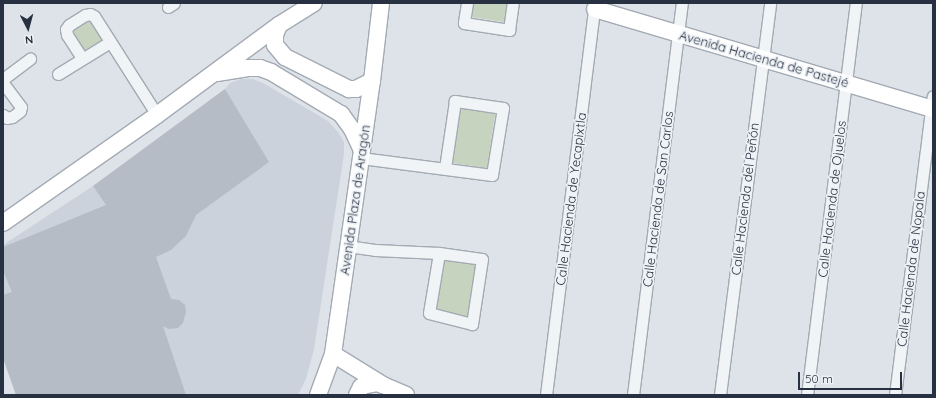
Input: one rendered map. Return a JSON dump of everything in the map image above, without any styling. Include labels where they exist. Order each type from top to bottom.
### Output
[{"type":"street","points":[[3,223],[157,115],[279,25],[314,3]]},
{"type":"street","name":"Avenida Plaza de Aragón","points":[[318,395],[333,354],[347,246],[372,81],[381,3]]},
{"type":"street","points":[[467,3],[464,23],[509,30],[513,3]]},
{"type":"street","name":"Calle Hacienda de San Carlos","points":[[633,395],[682,3]]},
{"type":"street","name":"Calle Hacienda del Peñón","points":[[720,395],[770,3]]},
{"type":"street","name":"Calle Hacienda de Ojuelos","points":[[807,395],[856,3]]},
{"type":"street","name":"Avenida Hacienda de Pastejé","points":[[595,6],[679,34],[846,83],[932,104]]},
{"type":"street","name":"Calle Hacienda de Yecapixtla","points":[[546,395],[595,6]]},
{"type":"street","points":[[82,58],[66,29],[69,25],[85,15],[90,14],[94,16],[157,115]]},
{"type":"street","points":[[279,25],[275,35],[275,44],[285,57],[349,89],[364,87],[372,81]]},
{"type":"street","points":[[58,74],[110,42]]},
{"type":"street","points":[[3,79],[30,59]]},
{"type":"street","points":[[213,74],[247,68],[260,68],[271,72],[340,114],[352,129],[362,154],[445,168],[492,175],[503,108],[455,101],[445,168]]},
{"type":"street","points":[[3,83],[21,107],[20,111],[12,117],[7,118],[3,115]]},
{"type":"street","name":"Calle Hacienda de Nopala","points":[[895,395],[932,104]]},
{"type":"street","points":[[347,246],[375,250],[439,253],[482,259],[472,324],[429,313],[439,253]]},
{"type":"street","points":[[333,354],[383,385]]},
{"type":"street","points":[[357,395],[361,387],[377,383],[406,395]]},
{"type":"shaded area","points":[[241,79],[253,79],[263,83],[328,121],[338,132],[344,142],[344,154],[314,349],[306,379],[298,395],[16,395],[3,358],[3,245],[93,186],[225,89],[230,83]]},
{"type":"green space","points":[[473,3],[508,3],[505,22],[471,17]]},
{"type":"green space","points":[[91,17],[104,39],[83,51],[70,29]]},
{"type":"green space","points":[[461,108],[495,114],[487,168],[453,163]]},
{"type":"green space","points":[[443,258],[477,263],[468,320],[435,311]]},
{"type":"building","points":[[225,89],[269,162],[196,215],[186,236],[171,250],[156,257],[171,299],[179,300],[185,305],[186,312],[183,323],[178,328],[169,329],[163,326],[186,395],[16,395],[3,358],[3,295],[12,292],[3,271],[3,247],[106,205],[93,186]]}]
